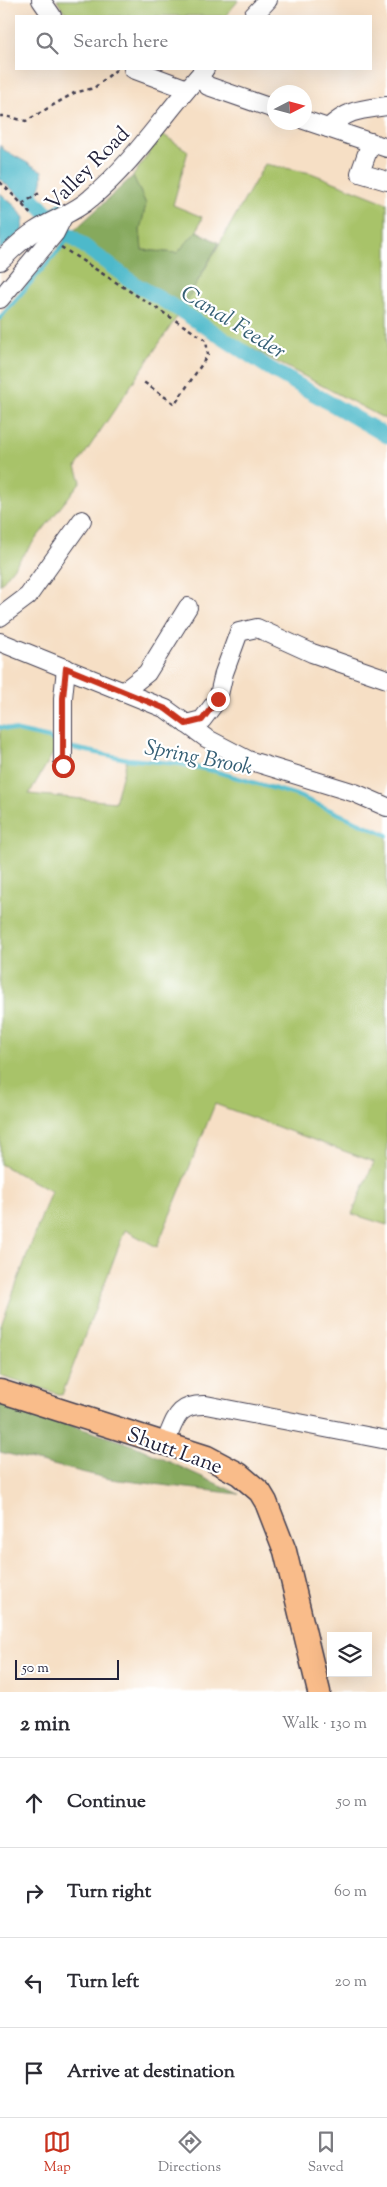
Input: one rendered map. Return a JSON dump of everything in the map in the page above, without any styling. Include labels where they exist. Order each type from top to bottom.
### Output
[{"type":"main road","name":"Shutt Lane","points":[[0,1391],[207,1457],[239,1474],[260,1492],[266,1502],[285,1551],[319,1692]]},
{"type":"street","points":[[41,0],[51,15]]},
{"type":"street","points":[[255,15],[268,0]]},
{"type":"street","points":[[140,70],[197,78],[208,86],[267,107]]},
{"type":"street","name":"Valley Road","points":[[0,299],[55,233],[63,217],[90,199],[131,160],[197,78]]},
{"type":"street","points":[[328,128],[343,115],[358,110],[387,106]]},
{"type":"street","points":[[312,123],[379,145],[360,172],[387,181]]},
{"type":"street","points":[[0,261],[41,227],[63,217]]},
{"type":"street","points":[[0,617],[28,596],[82,520]]},
{"type":"street","points":[[122,692],[147,673],[188,607]]},
{"type":"street","points":[[186,724],[202,720],[218,699],[224,673],[239,632],[257,628],[312,652],[387,679]]},
{"type":"street","points":[[0,642],[166,709],[206,738],[248,760],[355,793],[387,807]]},
{"type":"street","points":[[63,766],[63,698],[66,668]]},
{"type":"street","points":[[165,1443],[178,1414],[185,1407],[195,1404],[253,1413],[387,1440]]},
{"type":"path","points":[[0,116],[26,121],[74,92],[94,88],[117,70]]},
{"type":"path","points":[[0,182],[24,203],[41,227]]},
{"type":"path","points":[[24,203],[41,192]]},
{"type":"path","points":[[64,249],[206,340],[208,354],[175,404],[142,381]]},
{"type":"green space","points":[[57,0],[239,0],[226,15],[70,15],[62,9]]},
{"type":"green space","points":[[162,134],[188,151],[173,205],[202,217],[197,231],[177,253],[142,250],[140,230],[146,204],[133,176]]},
{"type":"green space","points":[[265,164],[311,173],[387,203],[387,420],[181,311]]},
{"type":"green space","points":[[133,176],[146,204],[140,230],[142,250],[177,253],[197,231],[219,243],[181,311],[135,284],[68,236]]},
{"type":"green space","points":[[68,236],[135,284],[181,311],[76,467],[81,481],[0,585],[0,317]]},
{"type":"green space","points":[[0,727],[49,738],[58,745],[29,794],[115,802],[127,759],[149,761],[213,771],[255,781],[319,804],[387,835],[387,1225],[352,1214],[374,1162],[215,1104],[157,1247],[125,1230],[62,1395],[0,1375],[0,1328],[51,1191],[0,1164]]},
{"type":"green space","points":[[0,1403],[133,1445],[239,1494],[110,1479],[0,1452]]},
{"type":"water","points":[[0,145],[4,150],[42,171],[41,186],[33,196],[24,200],[0,179]]},
{"type":"water","points":[[0,193],[16,207],[24,218],[22,231],[0,250]]},
{"type":"waterway","name":"Canal Feeder","points":[[32,198],[49,216]]},
{"type":"waterway","points":[[47,213],[62,203]]},
{"type":"waterway","name":"Canal Feeder","points":[[64,231],[135,284],[181,311],[269,368],[387,436]]},
{"type":"waterway","points":[[0,318],[70,237]]},
{"type":"waterway","name":"Spring Brook","points":[[0,727],[49,738],[58,744]]},
{"type":"waterway","name":"Spring Brook","points":[[68,747],[127,759],[180,764],[214,771],[296,795],[387,835]]},
{"type":"route","points":[[63,766],[63,698],[66,668],[166,709],[186,724],[202,720],[218,699]]}]
